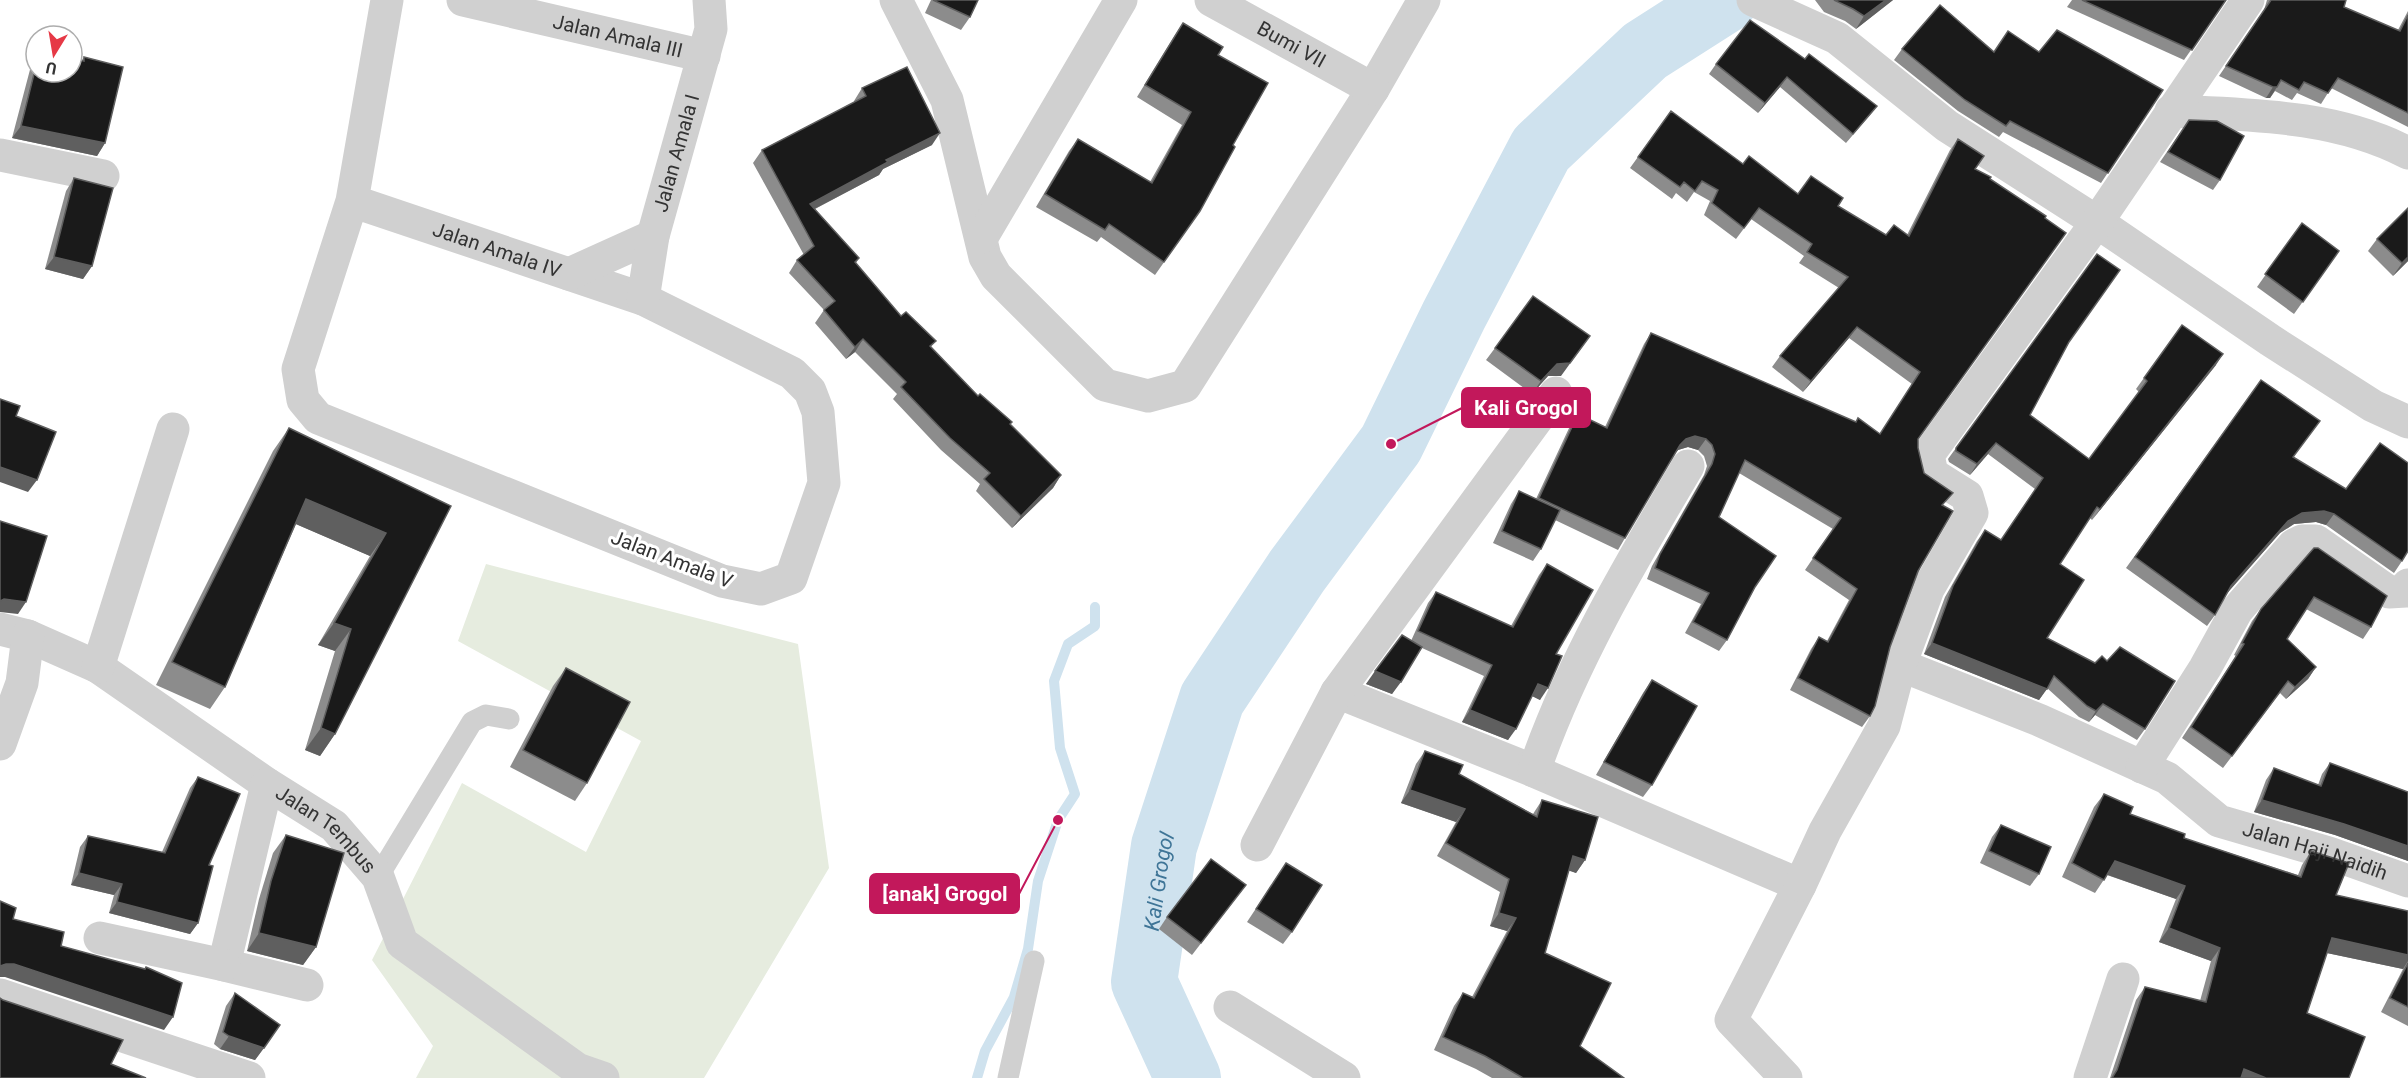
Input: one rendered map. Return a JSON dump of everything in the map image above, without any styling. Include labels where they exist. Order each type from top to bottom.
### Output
[{"type":"street","points":[[352,201],[387,0]]},
{"type":"street","name":"Jalan Amala III","points":[[463,0],[704,56]]},
{"type":"street","name":"Jalan Amala I","points":[[643,299],[653,236],[711,29],[709,0]]},
{"type":"street","points":[[896,0],[947,100],[985,257],[996,276],[1105,385],[1148,396],[1185,386],[1372,89],[1424,0]]},
{"type":"street","points":[[982,237],[1120,0]]},
{"type":"street","name":"Bumi VII","points":[[1211,0],[1372,89]]},
{"type":"street","points":[[1753,0],[1837,38],[1947,126],[2097,222],[2373,406],[2408,422]]},
{"type":"street","points":[[1786,1078],[1731,1020],[1825,831],[1884,726],[1900,665],[1928,589],[1972,513],[1967,496],[1932,474],[1928,455],[2097,222],[2248,0]]},
{"type":"street","points":[[2171,111],[2288,117],[2372,137],[2408,153]]},
{"type":"street","points":[[0,155],[103,176]]},
{"type":"street","name":"Jalan Amala IV","points":[[352,201],[643,299]]},
{"type":"street","name":"Jalan Amala V","points":[[352,201],[298,369],[303,400],[318,418],[722,581],[760,590],[791,578],[824,483],[818,412],[810,391],[792,373],[643,299]]},
{"type":"street","name":"Jalan Amala I","points":[[569,274],[653,236]]},
{"type":"street","points":[[1257,845],[1337,692],[1556,393]]},
{"type":"street","points":[[98,667],[173,429]]},
{"type":"street","points":[[1534,771],[1548,730],[1619,583],[1688,466]]},
{"type":"street","points":[[1900,665],[2039,720],[2142,767],[2205,668],[2237,610],[2294,545],[2302,541],[2316,541],[2389,592],[2406,591],[2408,585]]},
{"type":"street","points":[[0,744],[22,683],[14,632]]},
{"type":"street","name":"Jalan Tembus","points":[[14,632],[98,667],[267,784],[334,826],[378,877],[402,943],[577,1069],[603,1078]]},
{"type":"street","points":[[1337,692],[1534,771],[1800,885]]},
{"type":"street","name":"Jalan Haji Naidih","points":[[2142,767],[2167,778],[2220,821],[2329,853],[2408,881]]},
{"type":"street","points":[[224,965],[267,784]]},
{"type":"street","points":[[100,938],[307,985]]},
{"type":"street","points":[[2090,1078],[2123,978]]},
{"type":"street","points":[[0,995],[249,1078]]},
{"type":"street","points":[[1230,1007],[1344,1078]]},
{"type":"lane","points":[[378,877],[472,722],[486,715],[509,718]]},
{"type":"lane","points":[[1008,1078],[1034,961]]},
{"type":"shaded area","points":[[486,564],[798,644],[829,868],[704,1078],[416,1078],[433,1046],[372,960],[462,783],[586,852],[641,741],[458,641]]},
{"type":"building","points":[[933,0],[978,0],[970,17]]},
{"type":"building","points":[[1834,0],[1886,0],[1864,16]]},
{"type":"building","points":[[2082,0],[2226,0],[2192,50]]},
{"type":"building","points":[[2271,0],[2346,0],[2344,7],[2400,31],[2408,15],[2408,113],[2338,78],[2328,93],[2304,82],[2299,90],[2281,80],[2277,87],[2273,87],[2226,66]]},
{"type":"building","points":[[1940,5],[1994,52],[2008,31],[2039,52],[2057,30],[2163,90],[2108,173],[2010,121],[2006,126],[1965,100],[1902,49]]},
{"type":"building","points":[[1750,20],[1805,59],[1809,54],[1877,106],[1853,134],[1787,77],[1765,103],[1716,64]]},
{"type":"building","points":[[1183,23],[1223,47],[1218,55],[1268,83],[1233,145],[1235,147],[1200,211],[1164,262],[1109,224],[1105,230],[1045,194],[1078,139],[1152,183],[1191,112],[1145,85]]},
{"type":"building","points":[[84,57],[123,67],[105,143],[21,126],[32,84],[84,84]]},
{"type":"building","points":[[907,67],[940,133],[886,160],[888,162],[810,204],[859,258],[855,262],[901,316],[906,312],[936,341],[930,346],[978,396],[980,394],[1012,422],[1010,424],[1061,475],[1021,516],[984,479],[990,473],[950,438],[901,387],[906,382],[863,339],[855,347],[824,310],[835,301],[797,260],[814,246],[762,150],[866,96],[862,88]]},
{"type":"building","points":[[1671,111],[1743,164],[1749,156],[1798,194],[1811,176],[1843,198],[1838,206],[1886,235],[1894,225],[1909,236],[1958,139],[1984,156],[1975,169],[1991,177],[1990,179],[2046,216],[2045,218],[2066,233],[1918,439],[1924,473],[1953,493],[1942,505],[1953,511],[1918,571],[1890,647],[1875,706],[1870,716],[1798,678],[1819,637],[1828,642],[1857,589],[1813,558],[1841,518],[1745,460],[1719,517],[1776,556],[1755,587],[1727,640],[1693,622],[1709,593],[1655,568],[1660,554],[1712,464],[1715,454],[1712,445],[1706,439],[1695,436],[1686,439],[1680,445],[1625,538],[1539,498],[1578,414],[1607,428],[1651,333],[1856,422],[1858,418],[1880,434],[1920,372],[1857,327],[1811,381],[1780,356],[1848,277],[1807,252],[1812,244],[1759,208],[1744,228],[1712,203],[1718,190],[1702,181],[1695,191],[1684,182],[1680,187],[1638,157]]},
{"type":"building","points":[[2189,120],[2217,121],[2244,136],[2220,180],[2168,152]]},
{"type":"building","points":[[74,178],[113,188],[92,266],[54,257]]},
{"type":"building","points":[[2408,208],[2408,257],[2402,263],[2377,239]]},
{"type":"building","points":[[2302,223],[2339,251],[2303,302],[2265,274]]},
{"type":"building","points":[[2097,254],[2120,270],[2069,342],[2030,415],[2089,459],[2147,381],[2144,378],[2182,325],[2223,354],[2100,509],[2097,507],[2060,564],[2084,580],[2047,638],[2095,663],[2102,656],[2107,661],[2120,647],[2175,681],[2145,729],[2103,704],[2096,711],[2087,706],[2054,676],[2047,689],[1932,643],[1953,586],[1985,530],[2001,540],[2043,478],[1996,443],[1977,464],[1956,451],[1956,448]]},
{"type":"building","points":[[1533,296],[1590,336],[1570,363],[1557,364],[1541,381],[1495,348]]},
{"type":"building","points":[[2261,380],[2320,421],[2293,457],[2346,489],[2380,443],[2408,463],[2408,551],[2402,561],[2334,514],[2324,511],[2302,513],[2288,521],[2231,586],[2215,615],[2135,557]]},
{"type":"building","points":[[0,399],[20,406],[16,416],[56,432],[37,480],[0,467]]},
{"type":"building","points":[[289,428],[451,506],[335,734],[321,728],[351,629],[334,623],[386,533],[306,499],[225,687],[172,662]]},
{"type":"building","points":[[1519,491],[1560,510],[1541,549],[1502,531]]},
{"type":"building","points":[[0,521],[47,536],[26,602],[4,599],[0,601]]},
{"type":"building","points":[[2314,548],[2318,548],[2387,596],[2371,627],[2314,597],[2287,639],[2316,667],[2295,687],[2288,681],[2232,756],[2191,727],[2244,644],[2242,643],[2261,609]]},
{"type":"building","points":[[1547,564],[1593,590],[1556,654],[1562,656],[1548,688],[1538,684],[1516,729],[1470,710],[1492,665],[1418,631],[1436,592],[1513,627]]},
{"type":"building","points":[[1402,635],[1422,647],[1401,682],[1375,671]]},
{"type":"building","points":[[566,668],[630,702],[587,783],[523,750]]},
{"type":"building","points":[[1652,680],[1697,706],[1652,785],[1604,762]]},
{"type":"building","points":[[1425,751],[1463,765],[1459,774],[1537,817],[1542,800],[1598,817],[1585,860],[1573,856],[1545,953],[1611,983],[1580,1046],[1624,1078],[1523,1078],[1485,1056],[1443,1037],[1463,993],[1474,998],[1516,918],[1499,913],[1509,879],[1446,843],[1465,809],[1410,790]]},
{"type":"building","points":[[2330,763],[2408,792],[2408,846],[2262,800],[2274,768],[2321,786]]},
{"type":"building","points":[[198,777],[240,794],[209,865],[213,866],[198,923],[117,902],[122,884],[79,873],[88,836],[165,853]]},
{"type":"building","points":[[2104,794],[2133,807],[2130,814],[2185,834],[2184,838],[2301,877],[2311,851],[2349,863],[2336,895],[2408,911],[2408,955],[2332,938],[2307,1013],[2365,1037],[2349,1078],[2266,1078],[2244,1069],[2241,1078],[2112,1078],[2117,1070],[2145,987],[2206,1002],[2220,948],[2169,928],[2185,886],[2115,861],[2104,880],[2072,863]]},
{"type":"building","points":[[2001,825],[2051,847],[2039,874],[1989,851]]},
{"type":"building","points":[[286,835],[344,853],[316,947],[259,933],[271,881]]},
{"type":"building","points":[[1211,859],[1246,885],[1201,943],[1167,917]]},
{"type":"building","points":[[1286,863],[1322,885],[1292,932],[1256,909]]},
{"type":"building","points":[[0,901],[16,908],[13,919],[64,932],[61,946],[145,969],[146,967],[182,983],[173,1017],[14,964],[0,966]]},
{"type":"building","points":[[2408,963],[2408,1007],[2390,998]]},
{"type":"building","points":[[235,993],[280,1025],[264,1048],[223,1032]]},
{"type":"building","points":[[0,998],[123,1040],[111,1064],[146,1078],[0,1078]]},
{"type":"waterway","name":"Kali Grogol","points":[[1188,1078],[1144,982],[1164,846],[1212,699],[1297,571],[1391,444],[1454,315],[1541,149],[1645,51],[1725,0]]},
{"type":"waterway","points":[[977,1078],[985,1051],[1014,997],[1028,949],[1038,881],[1058,820],[1075,794],[1060,748],[1054,681],[1068,644],[1095,626],[1095,607]]},
{"type":"place","name":"Kali Grogol","points":[[1391,444]]},
{"type":"place","name":"[anak] Grogol","points":[[1058,820]]}]
